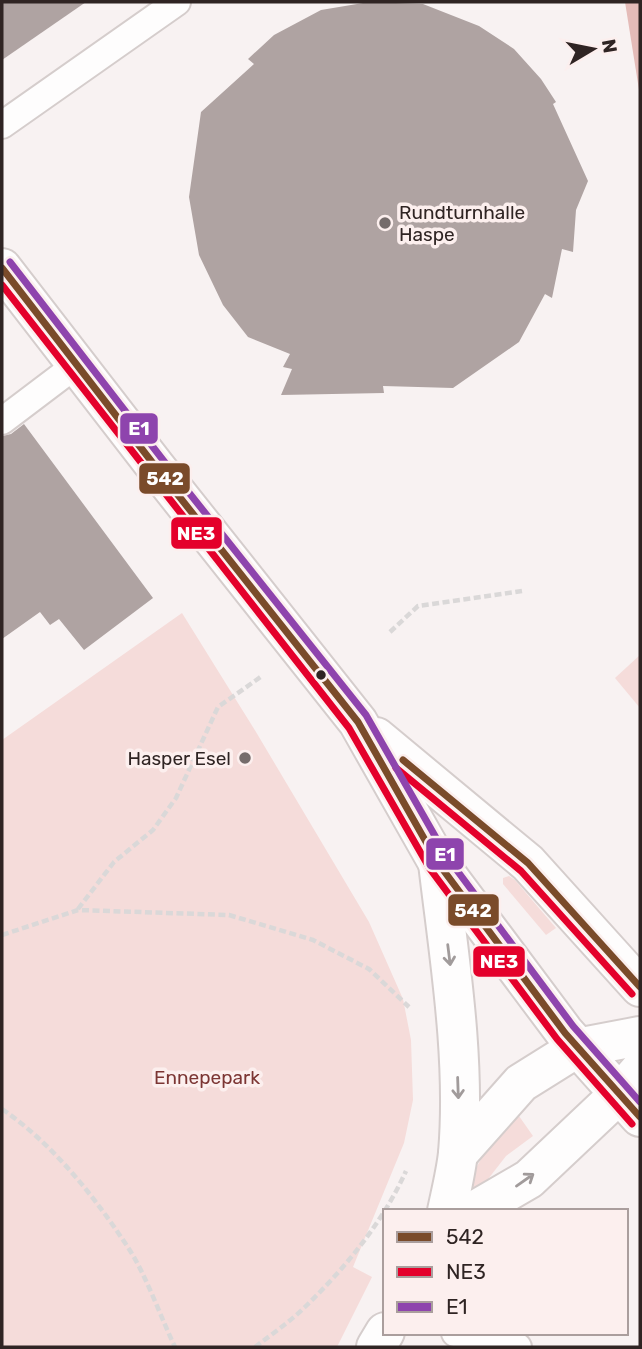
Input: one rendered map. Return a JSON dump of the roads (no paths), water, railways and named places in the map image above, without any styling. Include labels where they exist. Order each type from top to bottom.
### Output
[{"type":"main road","points":[[2,268],[358,722],[438,863],[577,1048],[633,1093],[529,1179],[477,1209]]},
{"type":"main road","points":[[358,722],[528,863],[640,987]]},
{"type":"main road","points":[[438,863],[457,1021],[458,1154],[447,1209]]},
{"type":"main road","points":[[458,1154],[521,1083],[577,1048],[640,1035]]},
{"type":"lane","points":[[2,125],[177,2]]},
{"type":"lane","points":[[2,421],[76,365]]},
{"type":"lane","points":[[464,1335],[518,1347]]},
{"type":"place","name":"Rundturnhalle Haspe","points":[[385,223]]},
{"type":"place","name":"Hasper Esel","points":[[245,758]]},
{"type":"park label","name":"Ennepepark","points":[[207,1077]]}]
